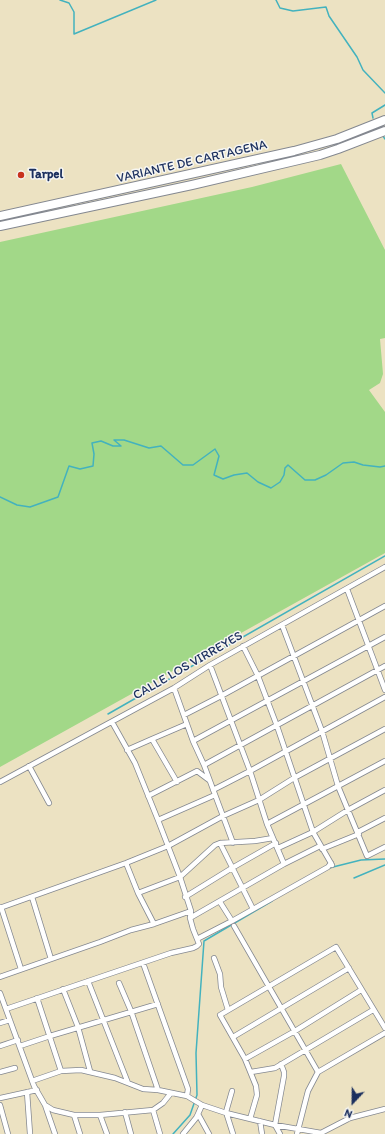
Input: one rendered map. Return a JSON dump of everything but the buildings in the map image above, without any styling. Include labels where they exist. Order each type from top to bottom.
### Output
[{"type":"highway","name":"VARIANTE DE CARTAGENA","points":[[0,216],[294,151],[336,139],[385,120]]},
{"type":"highway","points":[[0,226],[320,155],[338,150],[385,131]]},
{"type":"street","name":"CALLE LOS VIRREYES","points":[[0,782],[174,688],[243,646],[385,567]]},
{"type":"street","points":[[347,589],[385,690]]},
{"type":"street","points":[[184,715],[385,606]]},
{"type":"street","points":[[282,625],[322,731],[338,786],[367,856],[385,847]]},
{"type":"street","points":[[193,741],[385,637]]},
{"type":"street","points":[[197,939],[233,924],[253,909],[331,864],[313,832],[294,778],[287,752],[258,676],[243,646]]},
{"type":"street","points":[[210,665],[241,745],[267,824],[284,864]]},
{"type":"street","points":[[148,796],[197,771],[241,745],[385,666]]},
{"type":"street","points":[[174,688],[233,843]]},
{"type":"street","points":[[158,820],[214,793],[385,697]]},
{"type":"street","points":[[6,1009],[171,953],[197,946],[199,944],[190,918],[191,911],[185,897],[180,877],[158,820],[135,763],[112,722]]},
{"type":"street","points":[[127,750],[187,724]]},
{"type":"street","points":[[22,969],[0,907],[126,863],[168,846],[223,816],[259,800],[294,778],[385,729]]},
{"type":"street","points":[[152,739],[176,782]]},
{"type":"street","points":[[267,824],[385,761]]},
{"type":"street","points":[[29,766],[49,803]]},
{"type":"street","points":[[197,771],[209,780]]},
{"type":"street","points":[[278,848],[313,832],[348,810],[385,790]]},
{"type":"street","points":[[190,918],[284,864],[321,847],[358,833],[385,818]]},
{"type":"street","points":[[138,893],[180,877],[211,848],[220,843],[233,843],[273,838]]},
{"type":"street","points":[[220,843],[253,909]]},
{"type":"street","points":[[185,897],[276,843]]},
{"type":"street","points":[[126,863],[138,893],[154,924]]},
{"type":"street","points":[[32,896],[51,959]]},
{"type":"street","points":[[220,902],[318,1072]]},
{"type":"street","points":[[0,977],[132,930],[191,911]]},
{"type":"street","points":[[250,1119],[257,1095],[256,1086],[245,1059],[220,1015],[336,947],[385,1028]]},
{"type":"street","points":[[214,958],[220,974],[221,987],[228,1010]]},
{"type":"street","points":[[143,963],[188,1089],[187,1096]]},
{"type":"street","points":[[233,1037],[349,968]]},
{"type":"street","points":[[88,981],[128,1083]]},
{"type":"street","points":[[119,983],[131,1011],[158,1090]]},
{"type":"street","points":[[63,989],[78,1027],[90,1071]]},
{"type":"street","points":[[245,1059],[295,1031],[361,990]]},
{"type":"street","points":[[0,993],[32,1081],[45,1105],[55,1134]]},
{"type":"street","points":[[37,998],[61,1071]]},
{"type":"street","points":[[20,1046],[78,1027],[158,1004]]},
{"type":"street","points":[[251,1072],[275,1068],[373,1010]]},
{"type":"street","points":[[0,1023],[10,1020]]},
{"type":"street","points":[[297,1132],[308,1091],[318,1072],[385,1033]]},
{"type":"street","points":[[0,1046],[18,1040]]},
{"type":"street","points":[[280,1134],[275,1125],[284,1072],[282,1064]]},
{"type":"street","points":[[0,1072],[15,1068]]},
{"type":"street","points":[[32,1081],[61,1071],[90,1071],[115,1078],[143,1089],[158,1090],[187,1096],[200,1103],[226,1113],[297,1132],[321,1133],[350,1118],[385,1109]]},
{"type":"street","points":[[0,1098],[37,1090]]},
{"type":"street","points":[[232,1091],[226,1113],[233,1134]]},
{"type":"street","points":[[27,1092],[30,1134]]},
{"type":"street","points":[[45,1105],[53,1110],[74,1115],[153,1110],[163,1104],[171,1093]]},
{"type":"street","points":[[183,1134],[196,1118],[200,1103]]},
{"type":"street","points":[[0,1105],[8,1134]]},
{"type":"street","points":[[153,1110],[160,1134]]},
{"type":"street","points":[[125,1112],[132,1134]]},
{"type":"street","points":[[100,1114],[107,1134]]},
{"type":"street","points":[[198,1114],[209,1134]]},
{"type":"street","points":[[74,1115],[80,1134]]},
{"type":"street","points":[[260,1121],[262,1134]]},
{"type":"green space","points":[[341,164],[385,250],[385,338],[380,339],[383,374],[380,383],[369,390],[385,412],[385,553],[0,767],[0,242],[252,187]]},
{"type":"waterway","points":[[60,0],[69,3],[74,12],[74,34],[156,0]]},
{"type":"waterway","points":[[276,0],[280,8],[293,11],[326,7],[329,16],[357,57],[363,70],[385,93]]},
{"type":"waterway","points":[[373,118],[372,113],[385,105]]},
{"type":"waterway","points":[[0,497],[17,505],[30,507],[58,497],[69,466],[80,469],[93,466],[94,454],[92,443],[101,441],[113,446],[121,446],[114,440],[124,440],[149,448],[161,446],[183,465],[193,465],[215,449],[219,456],[214,475],[223,479],[234,475],[247,473],[258,482],[271,488],[280,482],[284,475],[285,468],[288,465],[305,480],[315,480],[326,475],[343,463],[354,462],[363,465],[380,467],[385,466]]},
{"type":"waterway","points":[[108,714],[385,556]]},
{"type":"waterway","points":[[329,868],[361,860],[385,859]]},
{"type":"waterway","points":[[354,878],[385,865]]},
{"type":"waterway","points":[[173,1134],[190,1115],[197,1095],[196,1053],[204,941],[272,901]]},
{"type":"place","name":"Tarpel","points":[[21,175]]}]
